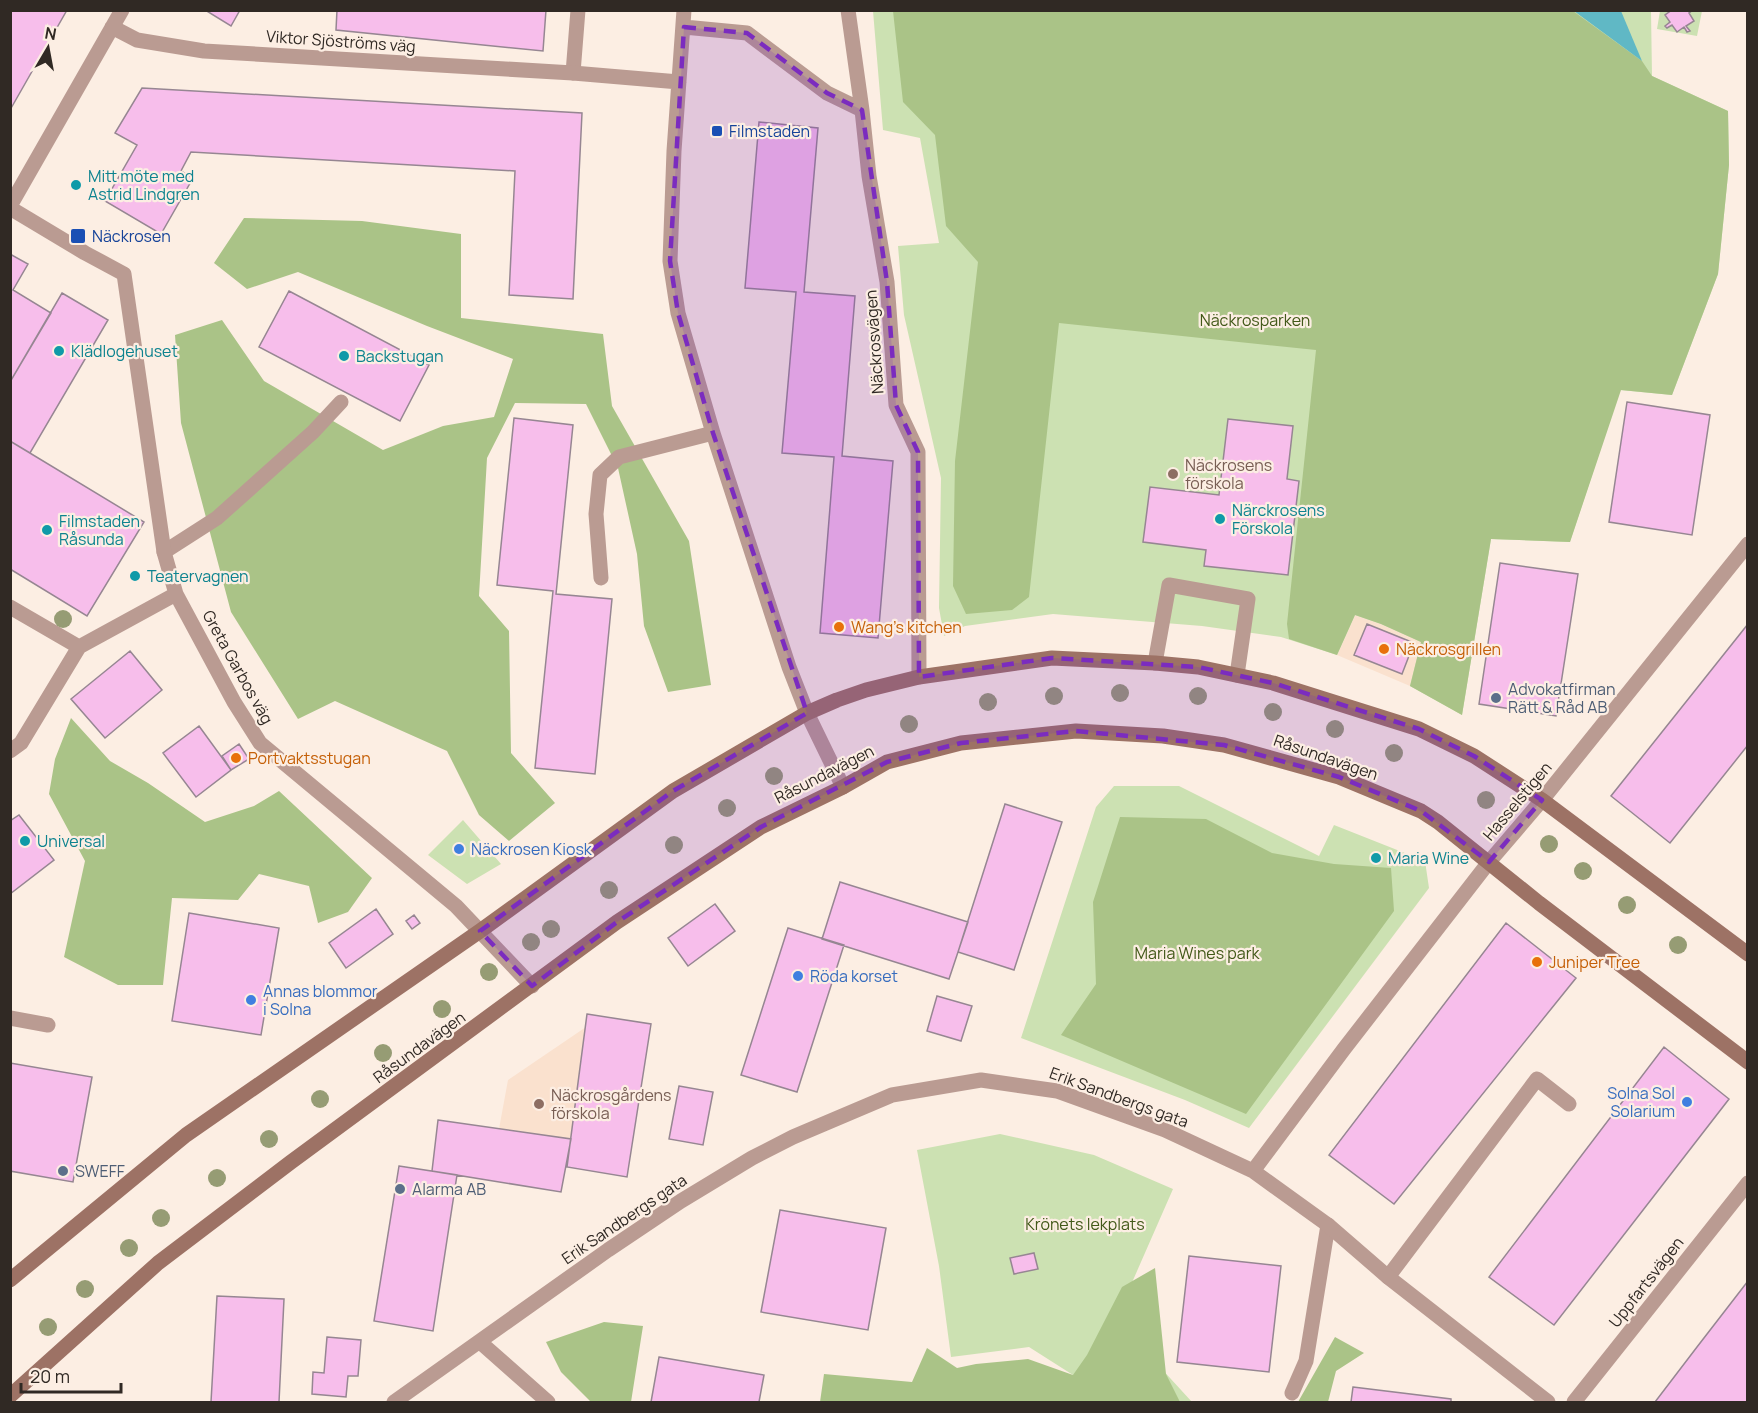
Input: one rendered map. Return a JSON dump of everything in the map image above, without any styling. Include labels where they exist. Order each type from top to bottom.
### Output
[{"type":"street","points":[[10,207],[122,10]]},
{"type":"street","points":[[573,73],[578,10]]},
{"type":"street","points":[[684,10],[674,151],[670,261],[678,313],[713,433],[780,640],[807,713],[843,787]]},
{"type":"street","name":"Näckrosvägen","points":[[848,10],[869,176],[887,282],[896,405],[918,452],[919,677]]},
{"type":"street","name":"Viktor Sjöströms väg","points":[[112,27],[137,40],[204,51],[679,81]]},
{"type":"street","points":[[684,27],[747,33],[827,93],[862,110]]},
{"type":"street","name":"Greta Garbos väg","points":[[10,207],[124,274],[164,552],[176,594],[234,702],[260,743],[456,906],[532,986]]},
{"type":"street","points":[[164,552],[217,518],[313,432],[341,402]]},
{"type":"street","points":[[601,578],[596,514],[600,475],[618,457],[713,433]]},
{"type":"street","name":"Hasselstigen","points":[[1253,1171],[1344,1048],[1489,862],[1542,800],[1748,544]]},
{"type":"street","points":[[1155,663],[1169,585],[1248,599],[1237,675]]},
{"type":"street","points":[[10,752],[21,742],[79,647],[176,594]]},
{"type":"street","points":[[10,607],[79,647]]},
{"type":"street","points":[[11,1278],[186,1135],[480,931],[673,791],[807,713],[866,690],[919,677],[1053,658],[1198,667],[1274,683],[1419,729],[1474,756],[1542,800],[1748,954]]},
{"type":"street","name":"Råsundavägen","points":[[10,1396],[158,1263],[617,922],[760,827],[843,787],[886,762],[961,743],[1076,731],[1163,735],[1224,745],[1339,777],[1422,811],[1438,822],[1539,903],[1748,1062]]},
{"type":"street","points":[[10,1018],[48,1025]]},
{"type":"street","points":[[1388,1277],[1537,1078],[1569,1104]]},
{"type":"street","name":"Erik Sandbergs gata","points":[[394,1402],[608,1250],[681,1201],[742,1164],[793,1137],[892,1095],[981,1080],[1057,1091],[1165,1130],[1253,1171],[1328,1225],[1388,1277],[1548,1402]]},
{"type":"street","name":"Uppfartsvägen","points":[[1574,1402],[1748,1183]]},
{"type":"street","points":[[1292,1393],[1306,1361],[1328,1225]]},
{"type":"street","points":[[480,1342],[548,1402]]},
{"type":"highlighted area","points":[[684,27],[747,33],[827,93],[862,110],[887,282],[896,405],[918,452],[919,677],[1052,658],[1198,667],[1273,683],[1419,729],[1474,756],[1542,800],[1489,862],[1421,811],[1339,777],[1224,745],[1076,731],[961,743],[887,762],[761,827],[617,922],[532,986],[480,931],[673,791],[807,713],[713,433],[678,313],[670,261]]},
{"type":"shaded area","points":[[1355,615],[1422,642],[1410,686],[1337,655]]},
{"type":"shaded area","name":"Näckrosgårdens förskola","points":[[586,1027],[571,1139],[499,1129],[508,1080]]},
{"type":"green space","name":"Näckrosparken","points":[[873,11],[1651,11],[1652,76],[1728,111],[1729,165],[1718,274],[1672,395],[1620,390],[1570,542],[1491,539],[1462,715],[1410,686],[1421,642],[1355,615],[1337,655],[1281,637],[1202,626],[1053,614],[965,626],[944,636],[939,608],[941,478],[904,315],[898,246],[939,243],[920,138],[883,130]]},
{"type":"green space","name":"Näckrosparken","points":[[893,11],[1573,11],[1642,61],[1652,76],[1728,111],[1729,165],[1718,274],[1672,395],[1621,390],[1570,542],[1491,539],[1462,715],[1410,686],[1421,642],[1381,624],[1355,615],[1337,655],[1289,639],[1287,624],[1316,350],[1059,323],[1029,597],[1012,610],[966,614],[953,586],[955,461],[978,262],[946,226],[935,135],[903,102]]},
{"type":"green space","points":[[1660,11],[1702,11],[1697,36],[1657,29]]},
{"type":"green space","points":[[244,218],[362,221],[461,234],[461,318],[603,334],[612,406],[689,541],[711,685],[668,692],[644,626],[637,554],[618,468],[586,404],[515,403],[487,458],[479,596],[509,631],[511,753],[555,803],[509,841],[479,815],[447,751],[335,701],[298,719],[231,612],[181,423],[175,335],[222,320],[264,381],[383,450],[443,426],[494,417],[513,359],[298,272],[247,289],[214,263]]},
{"type":"green space","points":[[71,718],[110,761],[148,783],[205,822],[254,806],[279,791],[372,878],[348,912],[318,923],[309,886],[259,874],[238,900],[172,898],[163,985],[118,985],[64,957],[85,861],[49,794],[55,759]]},
{"type":"green space","name":"Maria Wines park","points":[[1114,786],[1179,786],[1319,856],[1334,825],[1425,861],[1429,888],[1249,1128],[1185,1100],[1021,1038],[1096,807]]},
{"type":"green space","name":"Maria Wines park","points":[[1120,817],[1206,819],[1272,853],[1334,864],[1391,868],[1394,911],[1246,1114],[1061,1035],[1096,984],[1093,902]]},
{"type":"green space","points":[[463,820],[501,864],[467,884],[428,855]]},
{"type":"green space","name":"Krönets lekplats","points":[[1000,1134],[1094,1155],[1173,1189],[1116,1319],[1192,1402],[1103,1402],[1073,1375],[1029,1347],[951,1357],[939,1266],[917,1150]]},
{"type":"green space","points":[[1155,1268],[1166,1374],[1180,1402],[820,1402],[824,1374],[912,1382],[927,1348],[957,1368],[1028,1359],[1073,1375],[1087,1355],[1122,1287]]},
{"type":"green space","points":[[604,1322],[643,1326],[631,1402],[591,1402],[561,1372],[546,1342]]},
{"type":"green space","points":[[1335,1337],[1364,1353],[1336,1371],[1328,1402],[1298,1402]]},
{"type":"water","points":[[1574,11],[1621,11],[1642,61]]},
{"type":"building","points":[[11,10],[67,10],[10,110],[10,12]]},
{"type":"building","points":[[205,10],[240,10],[231,26]]},
{"type":"building","points":[[337,10],[546,10],[543,51],[336,30]]},
{"type":"building","points":[[1672,10],[1693,10],[1689,13],[1694,21],[1686,26],[1690,31],[1687,32],[1684,27],[1677,32],[1672,25],[1667,28],[1665,26],[1670,22],[1665,15]]},
{"type":"building","points":[[142,88],[582,113],[573,299],[509,295],[515,171],[191,152],[181,171],[193,178],[161,234],[105,201],[137,145],[115,133]]},
{"type":"building","points":[[759,122],[818,128],[804,292],[855,296],[842,456],[893,461],[878,638],[820,633],[834,457],[782,453],[796,292],[745,288]]},
{"type":"building","points":[[10,254],[28,264],[13,290],[51,313],[10,382]]},
{"type":"building","name":"Backstugan","points":[[289,291],[429,365],[400,421],[259,347]]},
{"type":"building","name":"Klädlogehuset","points":[[62,293],[108,320],[30,453],[10,441],[10,382]]},
{"type":"building","points":[[1627,402],[1710,415],[1692,535],[1609,522]]},
{"type":"building","points":[[514,418],[573,425],[556,594],[612,599],[595,774],[535,768],[553,591],[497,585]]},
{"type":"building","name":"Närckrosens Förskola","points":[[1228,419],[1293,426],[1287,479],[1299,481],[1288,575],[1204,566],[1206,550],[1143,542],[1150,487],[1219,495]]},
{"type":"building","points":[[10,441],[144,522],[87,616],[10,569]]},
{"type":"building","points":[[1500,563],[1578,574],[1556,716],[1479,704]]},
{"type":"building","points":[[1367,624],[1414,643],[1402,674],[1354,655]]},
{"type":"building","points":[[1748,624],[1748,745],[1670,843],[1611,796]]},
{"type":"building","points":[[130,651],[162,690],[105,738],[71,699]]},
{"type":"building","points":[[199,726],[231,770],[196,797],[163,753]]},
{"type":"building","points":[[239,744],[249,759],[231,770],[222,756]]},
{"type":"building","points":[[1005,804],[1062,822],[1014,970],[958,952]]},
{"type":"building","name":"Universal","points":[[19,815],[54,860],[10,894],[10,821]]},
{"type":"building","points":[[840,882],[968,922],[949,979],[822,939]]},
{"type":"building","points":[[715,904],[735,931],[688,966],[668,938]]},
{"type":"building","points":[[376,909],[393,934],[346,968],[329,943]]},
{"type":"building","points":[[189,913],[279,928],[261,1035],[172,1021]]},
{"type":"building","points":[[414,915],[420,923],[412,929],[406,921]]},
{"type":"building","points":[[1506,923],[1576,978],[1394,1204],[1329,1155]]},
{"type":"building","points":[[788,928],[844,945],[797,1092],[741,1075]]},
{"type":"building","points":[[937,996],[972,1006],[961,1041],[927,1031]]},
{"type":"building","points":[[587,1014],[651,1024],[627,1177],[567,1167]]},
{"type":"building","points":[[1664,1047],[1729,1099],[1554,1325],[1489,1277]]},
{"type":"building","points":[[10,1063],[92,1077],[73,1182],[10,1171]]},
{"type":"building","points":[[679,1086],[713,1092],[703,1145],[669,1139]]},
{"type":"building","points":[[438,1120],[571,1139],[561,1192],[432,1171]]},
{"type":"building","points":[[399,1166],[457,1175],[433,1331],[374,1321]]},
{"type":"building","points":[[780,1210],[886,1228],[868,1330],[761,1312]]},
{"type":"building","points":[[1034,1253],[1038,1269],[1014,1274],[1010,1258]]},
{"type":"building","points":[[1189,1256],[1281,1266],[1269,1372],[1177,1362]]},
{"type":"building","points":[[1748,1281],[1748,1402],[1655,1402],[1697,1347]]},
{"type":"building","points":[[217,1296],[284,1299],[279,1402],[211,1402]]},
{"type":"building","points":[[327,1337],[361,1340],[358,1376],[348,1376],[346,1397],[312,1394],[313,1372],[324,1373]]},
{"type":"building","points":[[659,1357],[764,1375],[759,1402],[651,1402]]},
{"type":"building","points":[[1353,1387],[1451,1399],[1451,1402],[1351,1402]]},
{"type":"place","name":"Filmstaden","points":[[717,131]]},
{"type":"place","name":"Mitt möte med Astrid Lindgren","points":[[76,185]]},
{"type":"place","name":"Näckrosen","points":[[78,236]]},
{"type":"place","name":"Klädlogehuset","points":[[59,351]]},
{"type":"place","name":"Backstugan","points":[[344,356]]},
{"type":"place","name":"Näckrosens förskola","points":[[1173,474]]},
{"type":"place","name":"Närckrosens Förskola","points":[[1220,519]]},
{"type":"place","name":"Filmstaden Råsunda","points":[[47,530]]},
{"type":"place","name":"Teatervagnen","points":[[135,576]]},
{"type":"place","name":"Wang's kitchen","points":[[839,627]]},
{"type":"place","name":"Näckrosgrillen","points":[[1384,649]]},
{"type":"place","name":"Advokatfirman Rätt & Råd AB","points":[[1496,698]]},
{"type":"place","name":"Portvaktsstugan","points":[[236,758]]},
{"type":"place","name":"Universal","points":[[25,841]]},
{"type":"place","name":"Näckrosen Kiosk","points":[[459,849]]},
{"type":"place","name":"Maria Wine","points":[[1376,858]]},
{"type":"place","name":"Juniper Tree","points":[[1537,962]]},
{"type":"place","name":"Röda korset","points":[[798,976]]},
{"type":"place","name":"Annas blommor i Solna","points":[[251,1000]]},
{"type":"place","name":"Solna Sol Solarium","points":[[1687,1102]]},
{"type":"place","name":"Näckrosgårdens förskola","points":[[539,1104]]},
{"type":"place","name":"SWEFF","points":[[63,1171]]},
{"type":"place","name":"Alarma AB","points":[[400,1189]]}]
